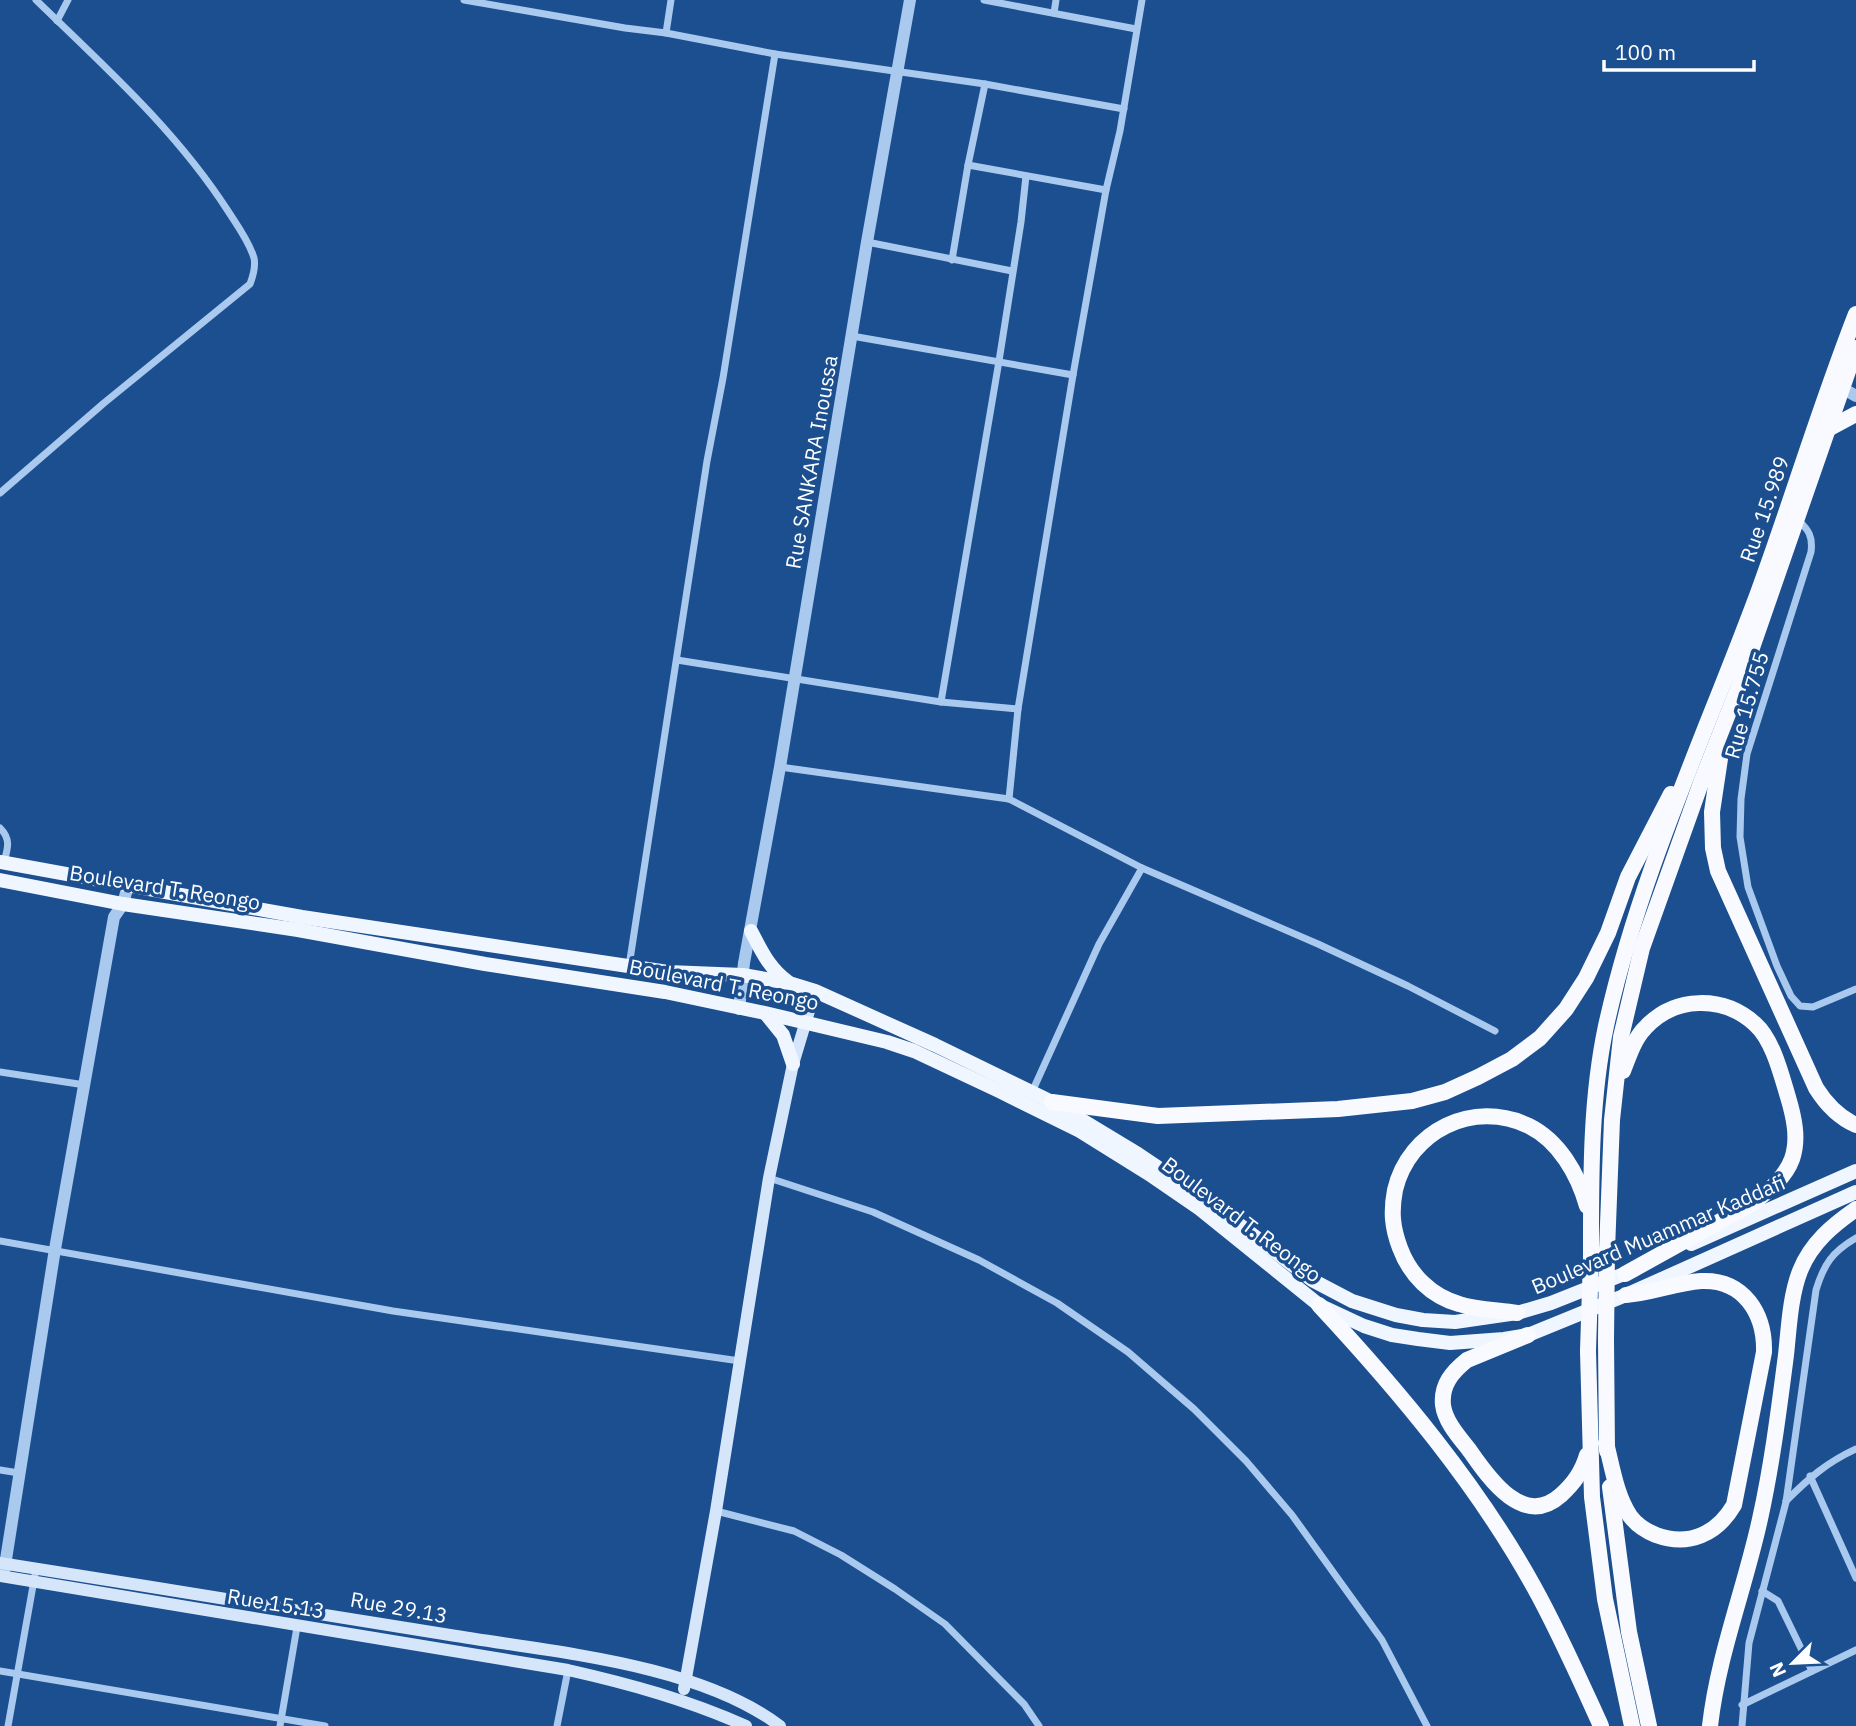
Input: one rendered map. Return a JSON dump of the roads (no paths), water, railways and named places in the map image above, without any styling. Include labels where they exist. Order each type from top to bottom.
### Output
[{"type":"highway","name":"Rue 15.989","points":[[1710,717],[1841,390],[1856,314]]},
{"type":"highway","points":[[1649,1726],[1621,1579],[1606,1443],[1607,1250],[1612,1121],[1621,1037],[1642,948],[1702,780],[1724,727],[1855,352]]},
{"type":"highway","points":[[1828,429],[1856,412]]},
{"type":"highway","points":[[1052,1102],[1158,1116],[1338,1110],[1412,1101],[1445,1092],[1512,1059],[1540,1038],[1566,1009],[1586,978],[1608,933],[1628,877],[1710,717]]},
{"type":"highway","points":[[1632,1726],[1615,1654],[1601,1573],[1592,1497],[1588,1352],[1593,1133],[1606,1028],[1640,901],[1710,717]]},
{"type":"highway","points":[[1724,727],[1712,812],[1713,848],[1718,871],[1816,1088],[1825,1103],[1856,1125]]},
{"type":"highway","points":[[1612,1121],[1618,1085],[1630,1051],[1643,1029],[1658,1015],[1682,1004],[1701,1002],[1729,1008],[1757,1025],[1768,1043],[1782,1079],[1793,1116],[1796,1142],[1785,1173],[1753,1203],[1625,1274]]},
{"type":"highway","points":[[1517,1313],[1460,1305],[1442,1297],[1425,1287],[1405,1262],[1394,1234],[1392,1206],[1404,1163],[1414,1149],[1439,1128],[1469,1118],[1498,1116],[1529,1126],[1556,1147],[1573,1170],[1591,1221]]},
{"type":"highway","points":[[1710,1726],[1717,1678],[1760,1519],[1794,1290],[1800,1270],[1811,1250],[1825,1233],[1856,1209]]},
{"type":"highway","points":[[1606,1443],[1623,1502],[1635,1522],[1650,1533],[1672,1540],[1698,1538],[1708,1533],[1727,1517],[1734,1505],[1764,1352],[1764,1335],[1758,1314],[1743,1296],[1726,1286],[1703,1281],[1646,1294],[1626,1295]]},
{"type":"highway","points":[[1319,1305],[1370,1359],[1468,1483],[1534,1587],[1601,1726]]},
{"type":"highway","points":[[1528,1335],[1467,1360],[1452,1373],[1444,1389],[1443,1405],[1451,1424],[1481,1467],[1510,1499],[1535,1507],[1557,1499],[1571,1487],[1579,1476],[1589,1450]]},
{"type":"main road","name":"Boulevard T. Reongo","points":[[2,863],[302,917],[668,972],[743,975],[789,983],[815,991],[1052,1102],[1138,1154],[1211,1203],[1312,1280]]},
{"type":"main road","name":"Boulevard T. Reongo","points":[[0,880],[117,903],[298,930],[485,964],[665,992],[864,1035],[914,1051],[1080,1131],[1200,1209],[1319,1305],[1364,1326]]},
{"type":"main road","points":[[751,931],[764,959],[774,972],[789,983]]},
{"type":"main road","points":[[682,1700],[716,1511],[769,1178],[793,1064],[815,991]]},
{"type":"main road","points":[[765,1013],[783,1034],[793,1064]]},
{"type":"main road","name":"Boulevard Muammar Kaddafi","points":[[1312,1280],[1352,1301],[1423,1320],[1455,1322],[1517,1313],[1551,1303],[1625,1274],[1856,1171]]},
{"type":"main road","name":"Boulevard Muammar Kaddafi","points":[[1364,1326],[1392,1335],[1450,1343],[1528,1335],[1626,1295],[1856,1192]]},
{"type":"main road","name":"Rue 29.13","points":[[2,1570],[36,1569],[298,1609],[636,1667],[686,1681],[754,1708],[780,1726]]},
{"type":"main road","name":"Rue 15.13","points":[[2,1570],[34,1582],[568,1670],[627,1683],[682,1700],[746,1726]]},
{"type":"street","points":[[0,493],[104,403],[250,284],[255,260],[243,235],[205,175],[164,126],[36,0]]},
{"type":"street","points":[[57,21],[68,0]]},
{"type":"street","points":[[464,0],[775,54],[985,83],[1124,109]]},
{"type":"street","points":[[666,33],[671,0]]},
{"type":"street","name":"Rue SANKARA Inoussa","points":[[739,1009],[896,70],[910,0]]},
{"type":"street","points":[[984,0],[1136,29]]},
{"type":"street","points":[[1054,13],[1056,0]]},
{"type":"street","points":[[1009,799],[1018,709],[1073,375],[1142,0]]},
{"type":"street","points":[[629,966],[707,461],[723,378],[775,54]]},
{"type":"street","points":[[952,260],[985,83]]},
{"type":"street","points":[[968,165],[1106,190]]},
{"type":"street","points":[[941,702],[999,361],[1026,176]]},
{"type":"street","points":[[867,242],[1012,271]]},
{"type":"street","points":[[852,336],[1073,375]]},
{"type":"street","points":[[1841,390],[1856,412]]},
{"type":"street","name":"Rue 15.755","points":[[1797,519],[1808,529],[1813,540],[1811,552],[1747,754],[1741,799],[1740,837],[1748,887],[1791,996],[1800,1006],[1813,1007],[1856,989]]},
{"type":"street","points":[[677,660],[941,702],[1018,709]]},
{"type":"street","points":[[780,767],[1009,799],[1142,868],[1329,949],[1495,1031]]},
{"type":"street","points":[[0,828],[6,834],[9,844],[2,863]]},
{"type":"street","points":[[1032,1092],[1099,944],[1142,868]]},
{"type":"street","points":[[2,1570],[55,1249],[121,883]]},
{"type":"street","points":[[0,1072],[86,1086]]},
{"type":"street","points":[[769,1178],[873,1212],[979,1260],[1057,1303],[1128,1352],[1194,1409],[1246,1461],[1292,1515],[1382,1640],[1427,1726]]},
{"type":"street","points":[[1742,1726],[1749,1643],[1786,1502],[1816,1290],[1824,1267],[1841,1246],[1856,1238]]},
{"type":"street","points":[[0,1241],[393,1311],[740,1361]]},
{"type":"street","points":[[1786,1502],[1810,1476],[1832,1460],[1856,1449]]},
{"type":"street","points":[[0,1470],[19,1473]]},
{"type":"street","points":[[1810,1476],[1856,1578]]},
{"type":"street","points":[[716,1511],[794,1531],[841,1555],[895,1589],[945,1624],[1024,1704],[1040,1726]]},
{"type":"street","points":[[8,1726],[36,1569]]},
{"type":"street","points":[[1762,1591],[1778,1601],[1812,1671]]},
{"type":"street","points":[[281,1722],[297,1626]]},
{"type":"street","points":[[1742,1704],[1856,1650]]},
{"type":"street","points":[[557,1726],[568,1670]]},
{"type":"street","points":[[0,1671],[281,1722],[325,1726]]}]
